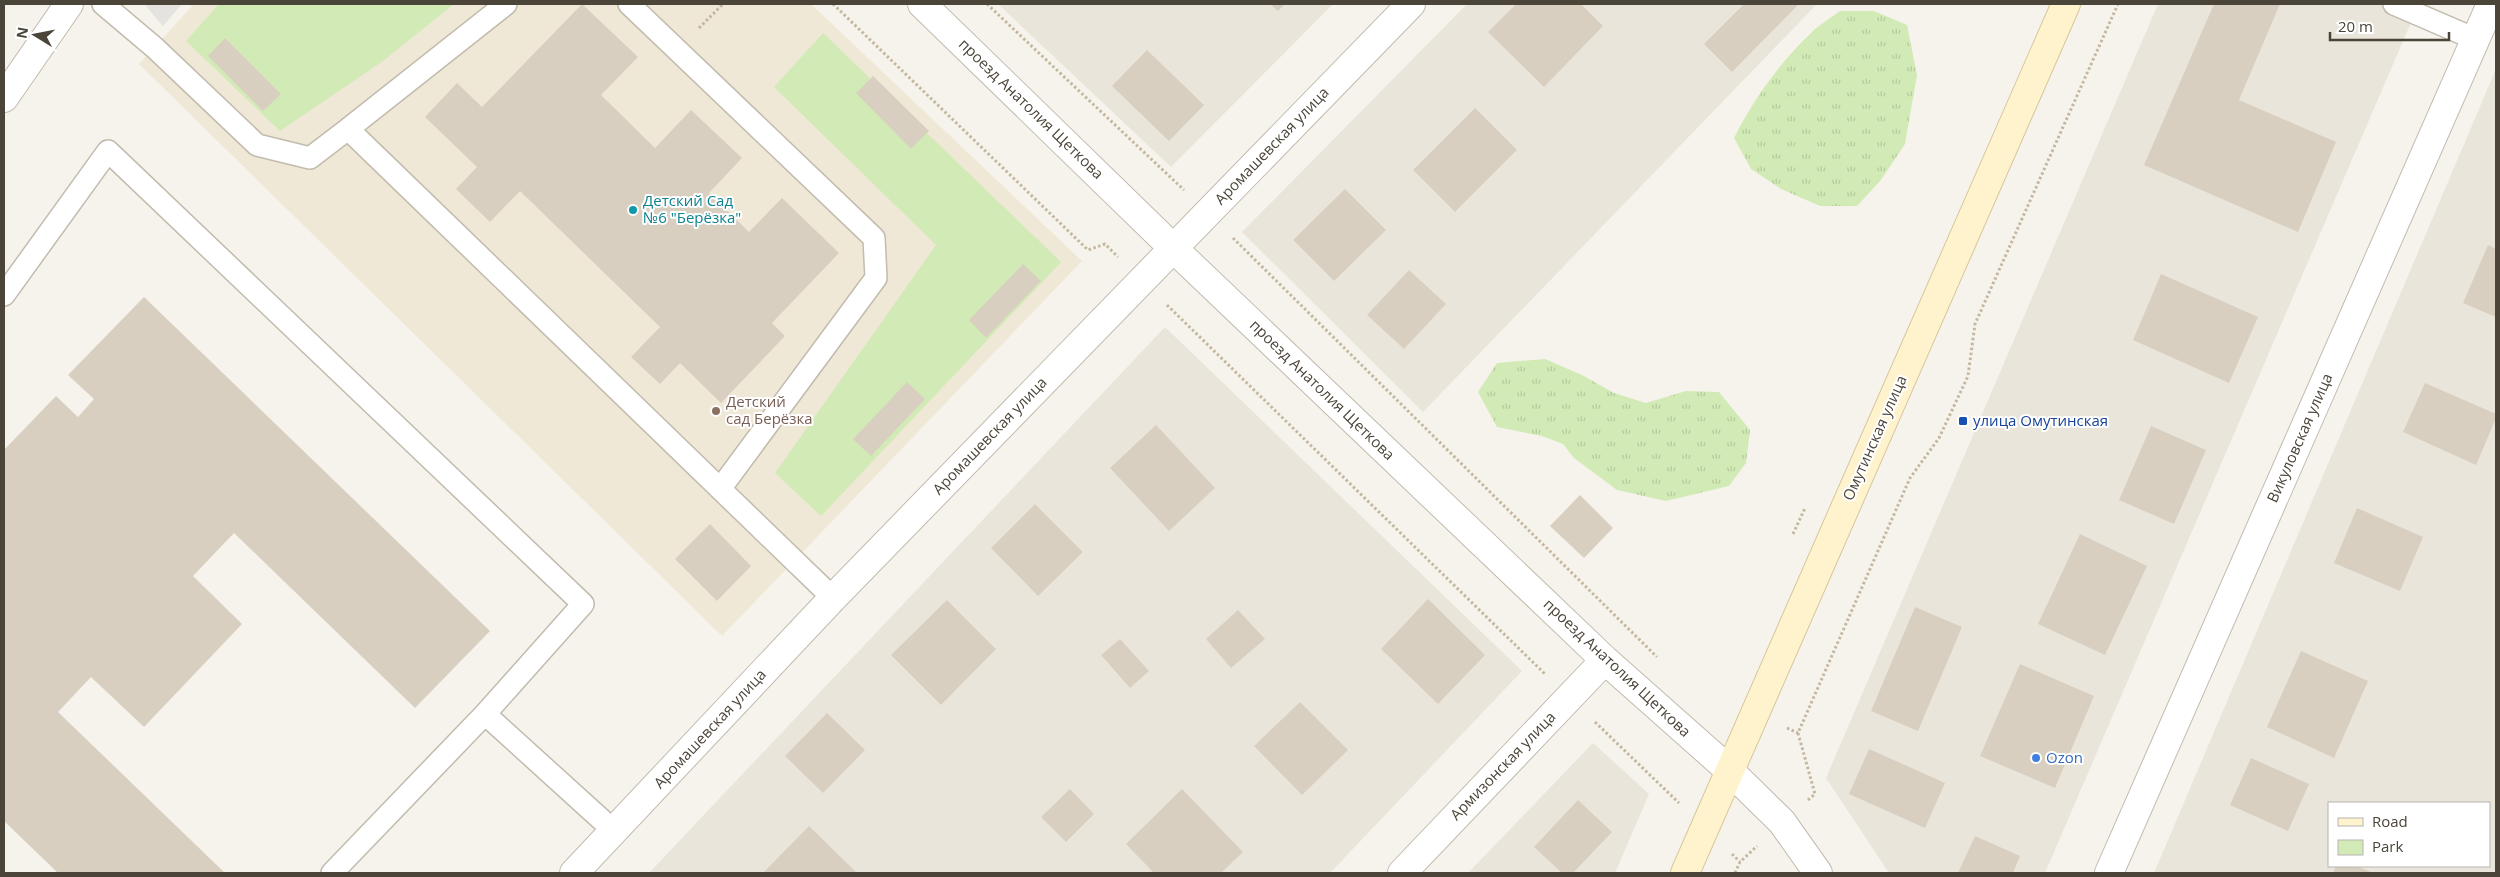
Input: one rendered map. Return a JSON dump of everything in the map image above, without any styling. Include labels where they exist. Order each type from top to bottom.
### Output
[{"type":"street","points":[[4,98],[69,4]]},
{"type":"street","name":"проезд Анатолия Щеткова","points":[[922,4],[1137,211],[1172,248],[1605,660],[1729,770],[1782,822],[1818,873]]},
{"type":"street","name":"Аромашевская улица","points":[[574,873],[833,598],[1141,279],[1411,4]]},
{"type":"street","name":"Омутинская улица","points":[[1686,873],[1729,770],[2066,4]]},
{"type":"street","name":"Викуловская улица","points":[[2109,873],[2491,4]]},
{"type":"street","name":"Армизонская улица","points":[[1402,873],[1605,660]]},
{"type":"lane","points":[[103,4],[155,48],[257,145],[310,158],[506,4]]},
{"type":"lane","points":[[629,4],[874,238],[876,278],[720,489]]},
{"type":"lane","points":[[2394,4],[2475,39]]},
{"type":"lane","points":[[348,130],[833,598]]},
{"type":"lane","points":[[4,295],[108,150],[583,604],[485,714],[332,873]]},
{"type":"lane","points":[[485,714],[614,831]]},
{"type":"path","points":[[833,4],[1088,250],[1105,244],[1740,862]]},
{"type":"path","points":[[987,4],[1208,212],[1661,660]]},
{"type":"path","points":[[1735,873],[1740,862],[1815,794],[1798,733],[1910,478],[1939,438],[1968,376],[1975,324],[2118,4]]},
{"type":"shaded area","points":[[144,4],[182,4],[163,26]]},
{"type":"shaded area","name":"Детский сад Берёзка","points":[[194,4],[811,4],[1082,261],[722,636],[139,64]]},
{"type":"shaded area","points":[[998,4],[1333,4],[1171,167]]},
{"type":"shaded area","points":[[1467,4],[1817,4],[1423,412],[1242,232]]},
{"type":"shaded area","points":[[2158,4],[2419,4],[2045,873],[1889,873],[1826,778]]},
{"type":"shaded area","points":[[2496,69],[2496,873],[2154,873]]},
{"type":"shaded area","points":[[1165,327],[1522,671],[1330,873],[649,873]]},
{"type":"shaded area","points":[[1593,743],[1649,794],[1615,873],[1468,873]]},
{"type":"green space","points":[[219,4],[454,4],[383,61],[280,131],[186,41]]},
{"type":"green space","points":[[1840,11],[1874,11],[1907,25],[1917,75],[1905,144],[1881,180],[1857,206],[1820,206],[1781,189],[1751,169],[1734,138],[1759,95],[1789,56],[1815,29]]},
{"type":"green space","points":[[823,33],[1061,262],[821,516],[775,473],[936,245],[774,87]]},
{"type":"green space","points":[[1545,359],[1582,375],[1614,393],[1646,403],[1686,391],[1719,392],[1750,430],[1746,463],[1729,486],[1666,501],[1617,490],[1574,458],[1563,444],[1542,436],[1497,427],[1478,392],[1497,363]]},
{"type":"building","name":"Детский Сад №6 \"Берёзка\"","points":[[582,4],[638,57],[601,95],[655,148],[691,110],[742,158],[709,193],[749,232],[782,198],[839,253],[772,323],[785,336],[721,403],[680,363],[660,384],[631,357],[660,327],[520,191],[490,222],[456,189],[477,167],[425,117],[457,83],[482,107]]},
{"type":"building","points":[[1270,4],[1285,4],[1278,11]]},
{"type":"building","points":[[1516,4],[1581,4],[1603,26],[1544,87],[1488,32]]},
{"type":"building","points":[[1744,4],[1798,5],[1732,72],[1704,44]]},
{"type":"building","points":[[2214,4],[2280,4],[2239,100],[2336,142],[2298,232],[2144,165]]},
{"type":"building","points":[[225,38],[281,94],[263,111],[208,56]]},
{"type":"building","points":[[1147,50],[1204,105],[1169,141],[1112,86]]},
{"type":"building","points":[[873,76],[929,131],[911,149],[856,93]]},
{"type":"building","points":[[1475,108],[1517,150],[1455,212],[1413,170]]},
{"type":"building","points":[[1345,189],[1386,230],[1334,281],[1293,240]]},
{"type":"building","points":[[2488,245],[2496,249],[2496,317],[2463,303]]},
{"type":"building","points":[[1023,264],[1041,281],[986,338],[969,320]]},
{"type":"building","points":[[1409,270],[1446,304],[1404,349],[1367,315]]},
{"type":"building","points":[[2161,274],[2258,317],[2229,383],[2133,340]]},
{"type":"building","points":[[144,297],[490,631],[415,708],[234,533],[193,576],[242,624],[144,727],[91,677],[58,712],[225,873],[58,873],[4,821],[4,450],[56,396],[78,417],[94,399],[68,375]]},
{"type":"building","points":[[907,382],[925,399],[871,456],[853,439]]},
{"type":"building","points":[[2425,383],[2496,414],[2476,465],[2403,432]]},
{"type":"building","points":[[1156,425],[1215,488],[1169,531],[1110,468]]},
{"type":"building","points":[[2151,426],[2206,450],[2174,524],[2119,500]]},
{"type":"building","points":[[1580,495],[1613,528],[1584,558],[1550,526]]},
{"type":"building","points":[[1035,504],[1083,552],[1038,596],[991,548]]},
{"type":"building","points":[[2357,508],[2423,537],[2400,591],[2334,563]]},
{"type":"building","points":[[710,524],[751,566],[717,601],[675,559]]},
{"type":"building","points":[[2080,534],[2147,566],[2105,655],[2038,624]]},
{"type":"building","points":[[1428,599],[1485,655],[1438,704],[1381,649]]},
{"type":"building","points":[[947,600],[996,649],[941,705],[891,655]]},
{"type":"building","points":[[1915,607],[1962,627],[1918,731],[1871,711]]},
{"type":"building","points":[[1238,610],[1265,639],[1231,668],[1206,639]]},
{"type":"building","points":[[1120,639],[1149,671],[1130,688],[1101,655]]},
{"type":"building","points":[[2301,651],[2368,681],[2334,758],[2267,727]]},
{"type":"building","points":[[2020,664],[2094,696],[2055,788],[1980,756]]},
{"type":"building","points":[[1300,702],[1348,750],[1302,795],[1254,746]]},
{"type":"building","points":[[827,713],[865,750],[823,793],[785,756]]},
{"type":"building","points":[[1869,749],[1945,783],[1925,828],[1849,794]]},
{"type":"building","points":[[2251,758],[2309,784],[2288,831],[2230,805]]},
{"type":"building","points":[[1070,789],[1094,814],[1066,842],[1041,817]]},
{"type":"building","points":[[1182,789],[1243,852],[1221,873],[1154,873],[1126,844]]},
{"type":"building","points":[[1578,800],[1612,832],[1573,873],[1562,873],[1534,847]]},
{"type":"building","points":[[809,826],[857,873],[763,873]]},
{"type":"building","points":[[1975,836],[2020,856],[2013,873],[1958,873]]},
{"type":"building","points":[[2336,867],[2359,867],[2373,873],[2333,873]]},
{"type":"place","name":"Детский Сад №6 \"Берёзка\"","points":[[633,210]]},
{"type":"place","name":"Детский сад Берёзка","points":[[716,411]]},
{"type":"place","name":"улица Омутинская","points":[[1963,421]]},
{"type":"place","name":"Ozon","points":[[2036,758]]}]
